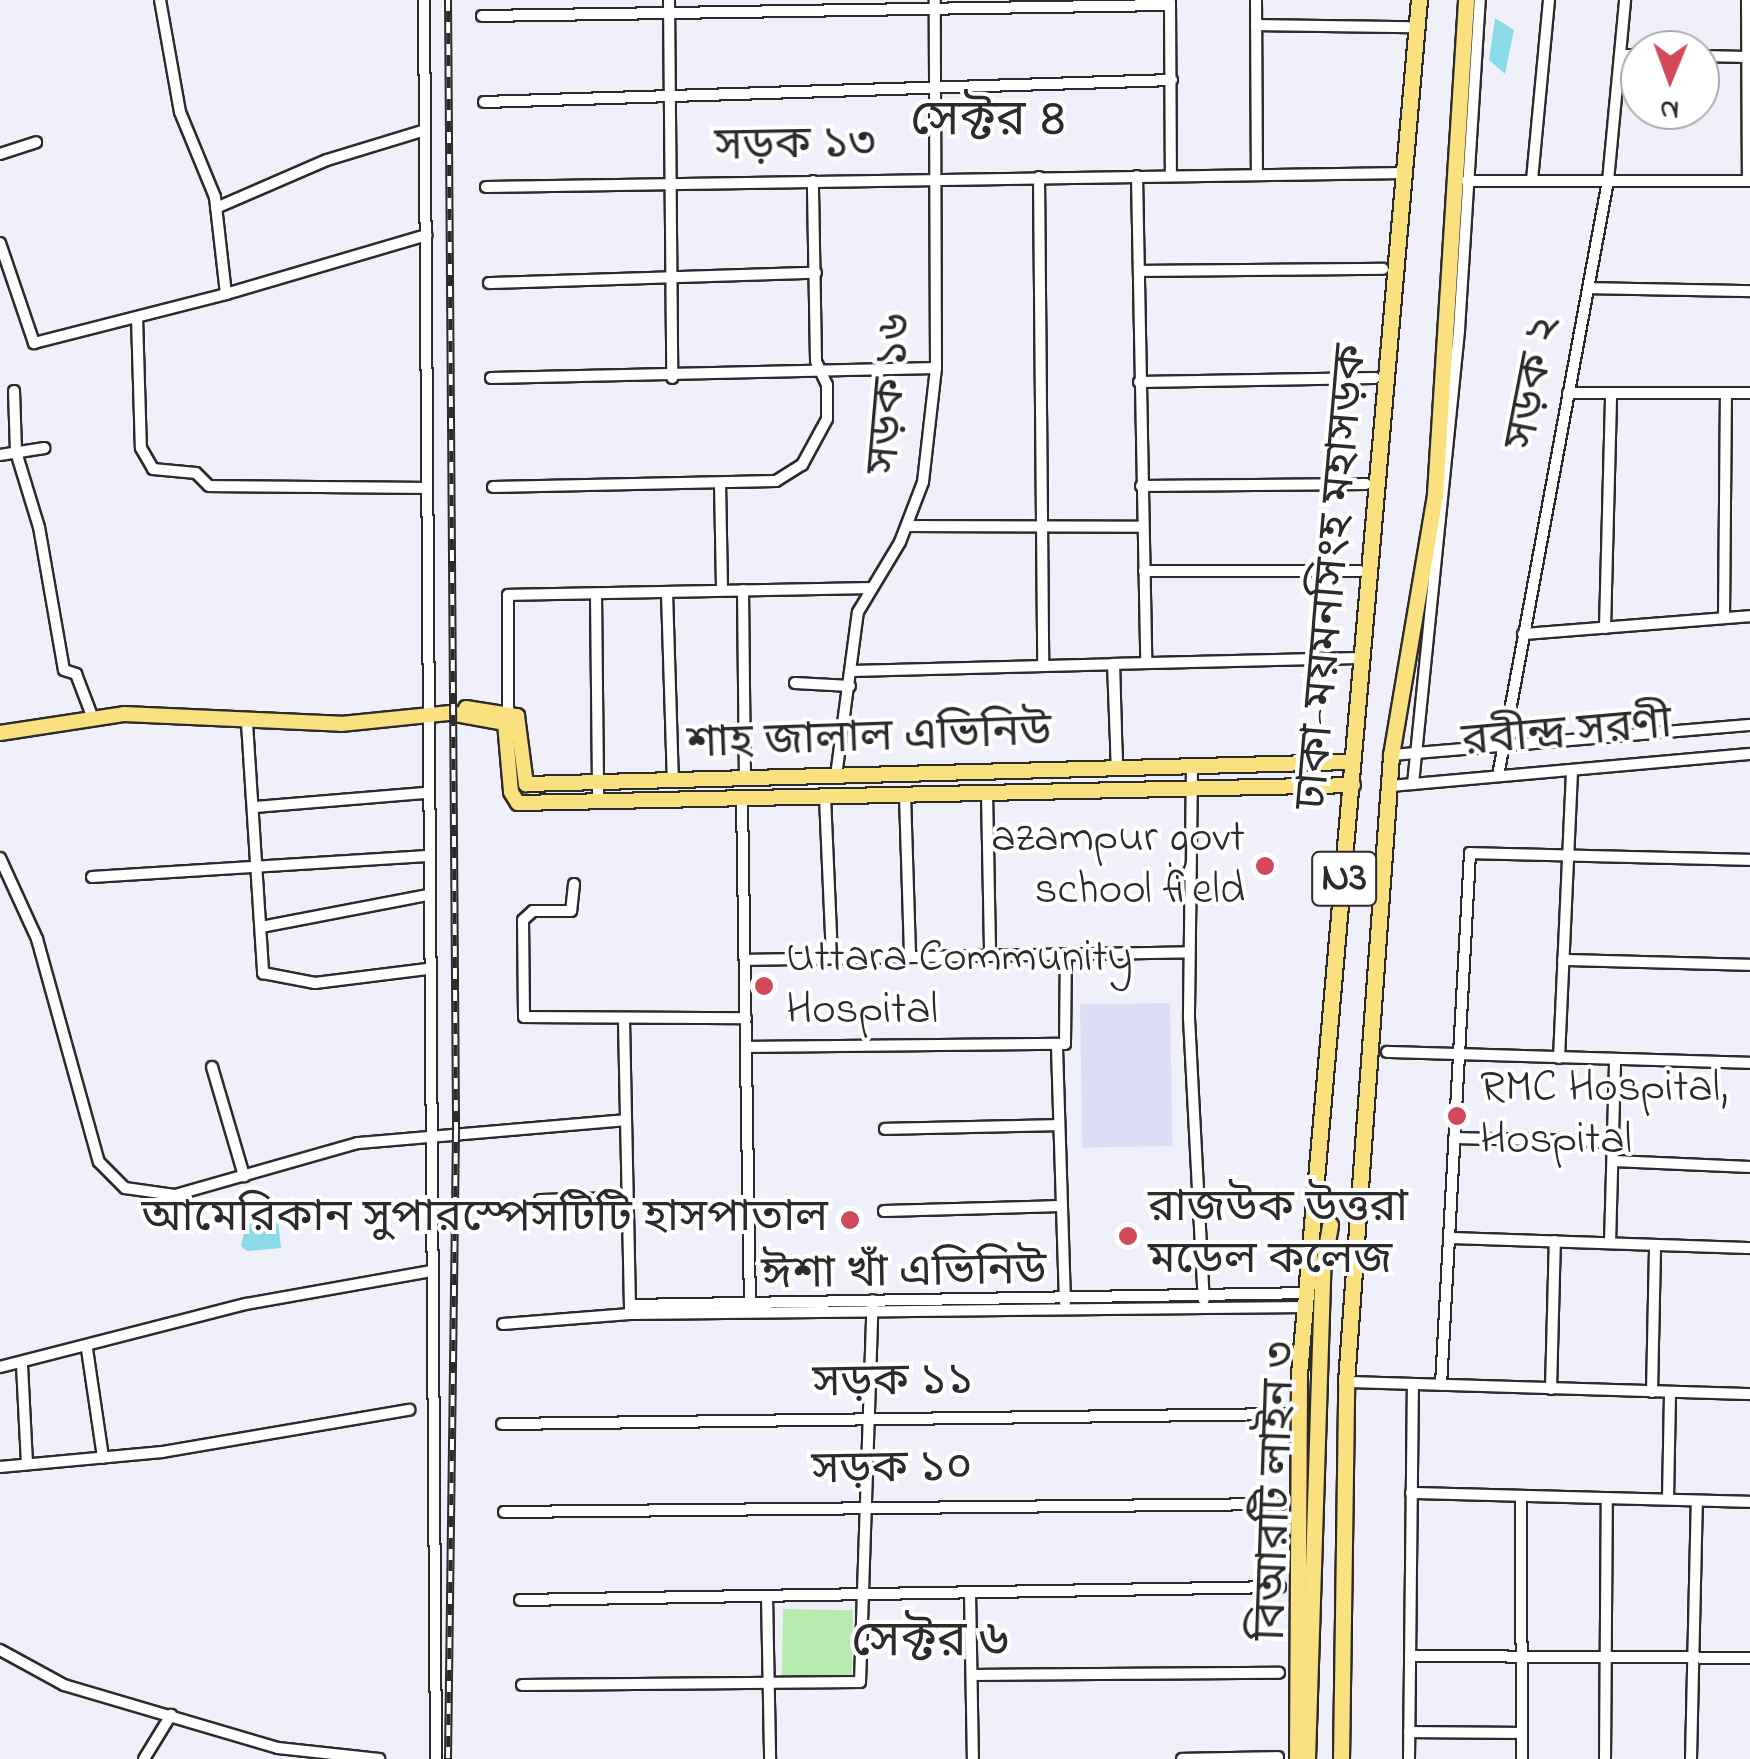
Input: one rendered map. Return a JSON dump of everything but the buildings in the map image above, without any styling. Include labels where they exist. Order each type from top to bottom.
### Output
[{"type":"highway","name":"ঢাকা-ময়মনসিংহ মহাসড়ক","points":[[1298,1759],[1296,1434],[1307,1300],[1323,1221],[1352,762],[1418,0]]},
{"type":"highway","name":"N3","points":[[1391,755],[1435,494],[1466,0]]},
{"type":"highway","name":"ঢাকা-ময়মনসিংহ মহাসড়ক","points":[[1341,1759],[1346,1382],[1391,755]]},
{"type":"highway","name":"বিআরটি লাইন ৩","points":[[1307,1759],[1323,1221]]},
{"type":"main road","name":"শাহ জালাল এভিনিউ","points":[[508,711],[523,727],[526,784],[1352,762]]},
{"type":"main road","points":[[0,733],[92,716],[340,724],[424,714],[508,711]]},
{"type":"main road","name":"শাহ জালাল এভিনিউ","points":[[457,715],[505,723],[518,804],[1353,785]]},
{"type":"street","points":[[160,0],[180,112],[216,208],[226,294]]},
{"type":"street","points":[[424,0],[424,714],[436,1759]]},
{"type":"street","points":[[1256,0],[1257,173]]},
{"type":"street","points":[[1413,784],[1441,543],[1480,0]]},
{"type":"street","points":[[1532,180],[1548,0]]},
{"type":"street","name":"সড়ক ২","points":[[1622,30],[1625,0]]},
{"type":"street","points":[[1467,180],[1749,180],[1747,0]]},
{"type":"street","points":[[482,16],[669,5],[1170,2],[1171,176]]},
{"type":"street","name":"সড়ক ১৬","points":[[836,776],[858,612],[868,588],[907,526],[924,482],[936,368],[935,4]]},
{"type":"street","points":[[669,5],[667,275],[672,378]]},
{"type":"street","points":[[1256,25],[1408,27]]},
{"type":"street","name":"সড়ক ২","points":[[1498,776],[1608,180],[1620,55]]},
{"type":"street","points":[[1720,56],[1747,57]]},
{"type":"street","points":[[484,102],[1172,80]]},
{"type":"street","points":[[216,208],[368,144],[425,130]]},
{"type":"street","points":[[0,154],[36,142]]},
{"type":"street","name":"সড়ক ১৩","points":[[486,186],[1405,173]]},
{"type":"street","points":[[1138,176],[1146,664]]},
{"type":"street","points":[[1038,177],[1043,665]]},
{"type":"street","points":[[492,487],[776,481],[802,465],[821,438],[827,386],[821,372],[813,181]]},
{"type":"street","points":[[0,243],[34,342],[226,294],[426,235]]},
{"type":"street","points":[[1140,272],[1384,269]]},
{"type":"street","points":[[489,283],[816,273]]},
{"type":"street","points":[[1588,288],[1750,291]]},
{"type":"street","points":[[137,317],[141,448],[153,468],[196,473],[209,486],[427,488]]},
{"type":"street","points":[[491,378],[672,378],[936,368]]},
{"type":"street","points":[[1139,382],[1375,378]]},
{"type":"street","points":[[14,392],[16,452],[39,527],[64,670],[76,674],[92,716]]},
{"type":"street","points":[[1568,393],[1750,393]]},
{"type":"street","points":[[1605,628],[1611,393]]},
{"type":"street","points":[[1724,618],[1726,393]]},
{"type":"street","points":[[0,455],[44,448]]},
{"type":"street","points":[[720,483],[722,590]]},
{"type":"street","points":[[1141,486],[1366,484]]},
{"type":"street","points":[[907,526],[1142,526]]},
{"type":"street","points":[[1144,571],[1360,570]]},
{"type":"street","points":[[508,711],[508,596],[868,588]]},
{"type":"street","points":[[743,590],[745,778]]},
{"type":"street","points":[[667,593],[672,780]]},
{"type":"street","points":[[596,594],[598,802]]},
{"type":"street","points":[[1523,634],[1750,616]]},
{"type":"street","points":[[1116,716],[1114,664],[1353,658]]},
{"type":"street","points":[[852,672],[1114,664],[1118,768]]},
{"type":"street","points":[[794,683],[850,686]]},
{"type":"street","points":[[247,723],[263,972],[278,980],[427,969]]},
{"type":"street","name":"রবীন্দ্র সরণী","points":[[1391,755],[1750,725]]},
{"type":"street","name":"রবীন্দ্র সরণী","points":[[1390,786],[1750,754]]},
{"type":"street","points":[[1192,766],[1189,952],[1204,1301]]},
{"type":"street","points":[[1558,1058],[1572,770]]},
{"type":"street","points":[[254,808],[425,793]]},
{"type":"street","points":[[987,793],[990,956]]},
{"type":"street","points":[[905,795],[910,957]]},
{"type":"street","points":[[825,797],[832,958]]},
{"type":"street","points":[[742,799],[750,1308]]},
{"type":"street","points":[[1440,1385],[1470,853],[1750,860]]},
{"type":"street","points":[[92,876],[158,877],[258,864],[427,856]]},
{"type":"street","points":[[0,858],[37,939],[48,996],[110,1178],[125,1188],[175,1195],[358,1143],[626,1120]]},
{"type":"street","points":[[574,884],[571,910],[532,911],[522,920],[520,1011],[529,1019],[746,1018]]},
{"type":"street","points":[[261,927],[427,896]]},
{"type":"street","points":[[745,960],[1189,952]]},
{"type":"street","points":[[746,1047],[1065,1044],[1066,954]]},
{"type":"street","points":[[1563,960],[1750,965]]},
{"type":"street","points":[[503,1324],[630,1310],[624,1021]]},
{"type":"street","points":[[1057,1044],[1065,1302]]},
{"type":"street","points":[[1387,1052],[1750,1063]]},
{"type":"street","points":[[1610,1244],[1615,1060]]},
{"type":"street","points":[[212,1067],[244,1176]]},
{"type":"street","points":[[885,1129],[1058,1125]]},
{"type":"street","points":[[1454,1138],[1613,1142]]},
{"type":"street","points":[[1612,1161],[1750,1167]]},
{"type":"street","points":[[540,1200],[626,1198]]},
{"type":"street","points":[[884,1211],[1060,1206]]},
{"type":"street","points":[[1448,1238],[1750,1248]]},
{"type":"street","points":[[1551,1388],[1555,1242]]},
{"type":"street","points":[[1652,1392],[1655,1245]]},
{"type":"street","points":[[0,1367],[87,1349],[246,1304],[432,1272]]},
{"type":"street","name":"ঈশা খাঁ এভিনিউ","points":[[630,1310],[1307,1300]]},
{"type":"street","points":[[522,1685],[860,1682],[866,1419],[873,1305]]},
{"type":"street","points":[[87,1349],[103,1458]]},
{"type":"street","points":[[22,1365],[27,1464]]},
{"type":"street","points":[[1346,1382],[1750,1394]]},
{"type":"street","points":[[1409,1759],[1412,1384]]},
{"type":"street","points":[[1668,1500],[1670,1392]]},
{"type":"street","points":[[0,1467],[103,1458],[410,1410]]},
{"type":"street","name":"সড়ক ১১","points":[[502,1424],[1285,1414]]},
{"type":"street","points":[[1412,1493],[1750,1502]]},
{"type":"street","points":[[1521,1496],[1522,1759]]},
{"type":"street","points":[[1605,1759],[1607,1498]]},
{"type":"street","points":[[1691,1759],[1697,1501]]},
{"type":"street","name":"সড়ক ১০","points":[[504,1512],[1280,1504]]},
{"type":"street","points":[[520,1600],[1280,1587]]},
{"type":"street","points":[[970,1592],[973,1759]]},
{"type":"street","points":[[766,1596],[770,1759]]},
{"type":"street","points":[[0,1650],[64,1685],[278,1748],[379,1759]]},
{"type":"street","points":[[1410,1656],[1750,1658]]},
{"type":"street","points":[[972,1675],[1279,1673]]},
{"type":"street","points":[[144,1759],[172,1714]]},
{"type":"street","points":[[1409,1732],[1522,1733]]},
{"type":"street","points":[[1182,1759],[1278,1756]]},
{"type":"shaded area","points":[[1170,1003],[1172,1146],[1083,1148],[1080,1005]]},
{"type":"green space","points":[[783,1609],[853,1610],[852,1677],[782,1676]]},
{"type":"water","points":[[1495,18],[1514,30],[1505,74],[1489,60]]},
{"type":"water","points":[[276,1203],[281,1248],[247,1251],[241,1246],[245,1229],[264,1204]]},
{"type":"railway","points":[[448,0],[456,1131],[448,1759]]},
{"type":"place","name":"azampur govt school field","points":[[1265,866]]},
{"type":"place","name":"Uttara Community Hospital","points":[[764,986]]},
{"type":"place","name":"RMC Hospital, Hospital","points":[[1457,1116]]},
{"type":"place","name":"আমেরিকান সুপারস্পেসটিটি হাসপাতাল","points":[[850,1220]]},
{"type":"place","name":"রাজউক উত্তরা মডেল কলেজ","points":[[1128,1236]]},
{"type":"district","name":"সেক্টর ৪","points":[[989,122]]},
{"type":"district","name":"সেক্টর ৬","points":[[930,1643]]}]
